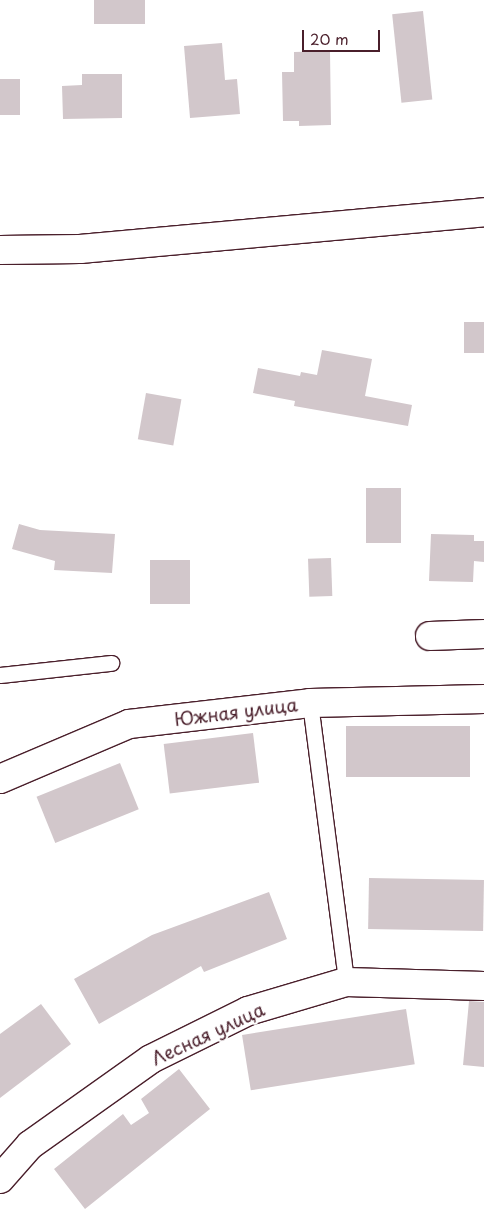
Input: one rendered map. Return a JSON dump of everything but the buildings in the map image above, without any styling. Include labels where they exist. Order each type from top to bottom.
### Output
[{"type":"street","points":[[0,250],[99,247],[484,212]]},
{"type":"street","points":[[430,636],[484,634]]},
{"type":"street","name":"Южная улица","points":[[0,779],[129,724],[310,703],[484,699]]},
{"type":"street","name":"Лесная улица","points":[[0,1179],[30,1145],[151,1059],[248,1011],[346,982],[484,986]]},
{"type":"lane","points":[[0,675],[111,663]]},
{"type":"lane","points":[[310,703],[346,982]]}]
